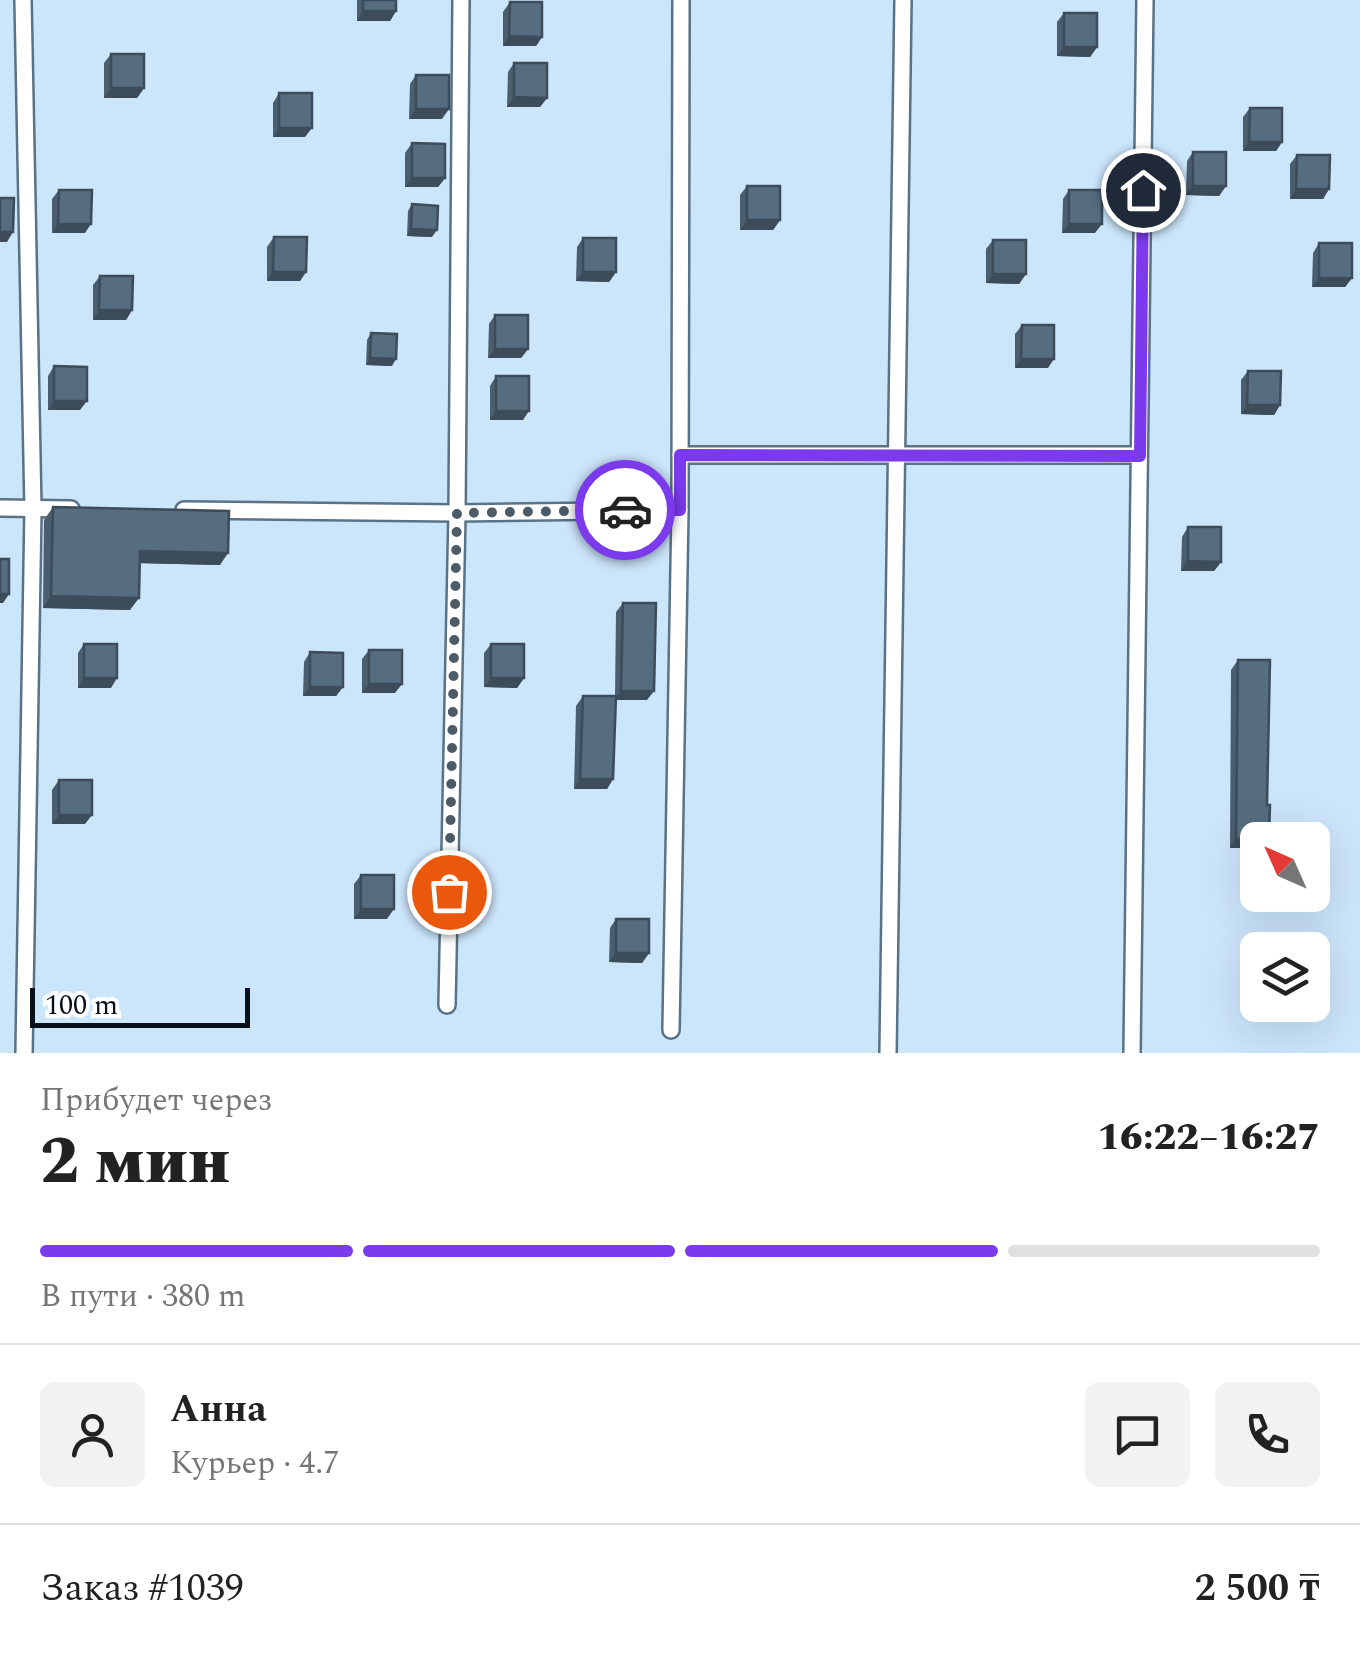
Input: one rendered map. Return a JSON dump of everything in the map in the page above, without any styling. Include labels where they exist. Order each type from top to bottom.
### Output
[{"type":"street","points":[[23,0],[33,509],[24,1053]]},
{"type":"street","points":[[447,1005],[457,513],[461,0]]},
{"type":"street","points":[[671,1030],[680,510],[681,0]]},
{"type":"street","points":[[888,1053],[903,0]]},
{"type":"street","points":[[1132,1053],[1145,0]]},
{"type":"street","points":[[680,455],[1140,456]]},
{"type":"street","points":[[0,508],[91,510]]},
{"type":"street","points":[[168,510],[680,510]]},
{"type":"building","points":[[363,0],[396,0],[396,11],[363,11]]},
{"type":"building","points":[[510,2],[542,2],[542,37],[509,36]]},
{"type":"building","points":[[1064,13],[1097,13],[1097,47],[1064,47]]},
{"type":"building","points":[[111,54],[144,54],[144,88],[111,88]]},
{"type":"building","points":[[514,63],[547,63],[547,98],[514,97]]},
{"type":"building","points":[[416,75],[449,75],[449,109],[416,109]]},
{"type":"building","points":[[279,93],[312,93],[312,128],[279,128]]},
{"type":"building","points":[[1250,108],[1282,108],[1282,142],[1249,142]]},
{"type":"building","points":[[412,143],[445,144],[445,178],[412,178]]},
{"type":"building","points":[[1193,152],[1226,152],[1226,186],[1193,186]]},
{"type":"building","points":[[1297,155],[1330,155],[1329,189],[1296,189]]},
{"type":"building","points":[[747,186],[780,186],[780,220],[747,220]]},
{"type":"building","points":[[59,190],[92,190],[91,224],[58,224]]},
{"type":"building","points":[[1069,190],[1102,190],[1102,224],[1069,224]]},
{"type":"building","points":[[0,198],[14,198],[13,232],[0,232]]},
{"type":"building","points":[[412,204],[438,206],[437,230],[411,229]]},
{"type":"building","points":[[274,237],[307,237],[306,272],[273,272]]},
{"type":"building","points":[[583,238],[616,238],[616,272],[583,272]]},
{"type":"building","points":[[993,240],[1026,240],[1026,274],[993,274]]},
{"type":"building","points":[[1319,243],[1352,243],[1352,278],[1319,278]]},
{"type":"building","points":[[100,276],[133,276],[132,310],[99,310]]},
{"type":"building","points":[[495,315],[528,315],[528,349],[495,349]]},
{"type":"building","points":[[1022,325],[1054,325],[1054,359],[1021,359]]},
{"type":"building","points":[[371,333],[397,334],[396,359],[370,358]]},
{"type":"building","points":[[54,366],[87,367],[87,401],[54,401]]},
{"type":"building","points":[[1248,371],[1281,371],[1280,405],[1247,405]]},
{"type":"building","points":[[496,376],[529,376],[529,411],[496,411]]},
{"type":"building","points":[[53,507],[229,511],[228,553],[140,551],[139,598],[51,596]]},
{"type":"building","points":[[1188,527],[1221,527],[1221,562],[1188,561]]},
{"type":"building","points":[[0,559],[9,559],[9,594],[0,594]]},
{"type":"building","points":[[623,603],[656,603],[654,691],[621,691]]},
{"type":"building","points":[[84,644],[117,644],[117,678],[84,678]]},
{"type":"building","points":[[491,644],[524,644],[524,678],[491,678]]},
{"type":"building","points":[[369,650],[402,650],[402,684],[369,684]]},
{"type":"building","points":[[310,652],[343,653],[343,687],[310,687]]},
{"type":"building","points":[[1238,660],[1270,660],[1270,822],[1240,822],[1240,839],[1236,839]]},
{"type":"building","points":[[583,696],[616,696],[613,779],[580,779]]},
{"type":"building","points":[[59,780],[92,780],[92,815],[59,815]]},
{"type":"building","points":[[361,875],[394,875],[394,909],[361,909]]},
{"type":"building","points":[[616,919],[649,919],[649,953],[616,953]]},
{"type":"way so far","points":[[449,892],[457,513],[625,510]]},
{"type":"route","points":[[625,510],[680,510],[680,455],[1140,456],[1143,190]]}]
